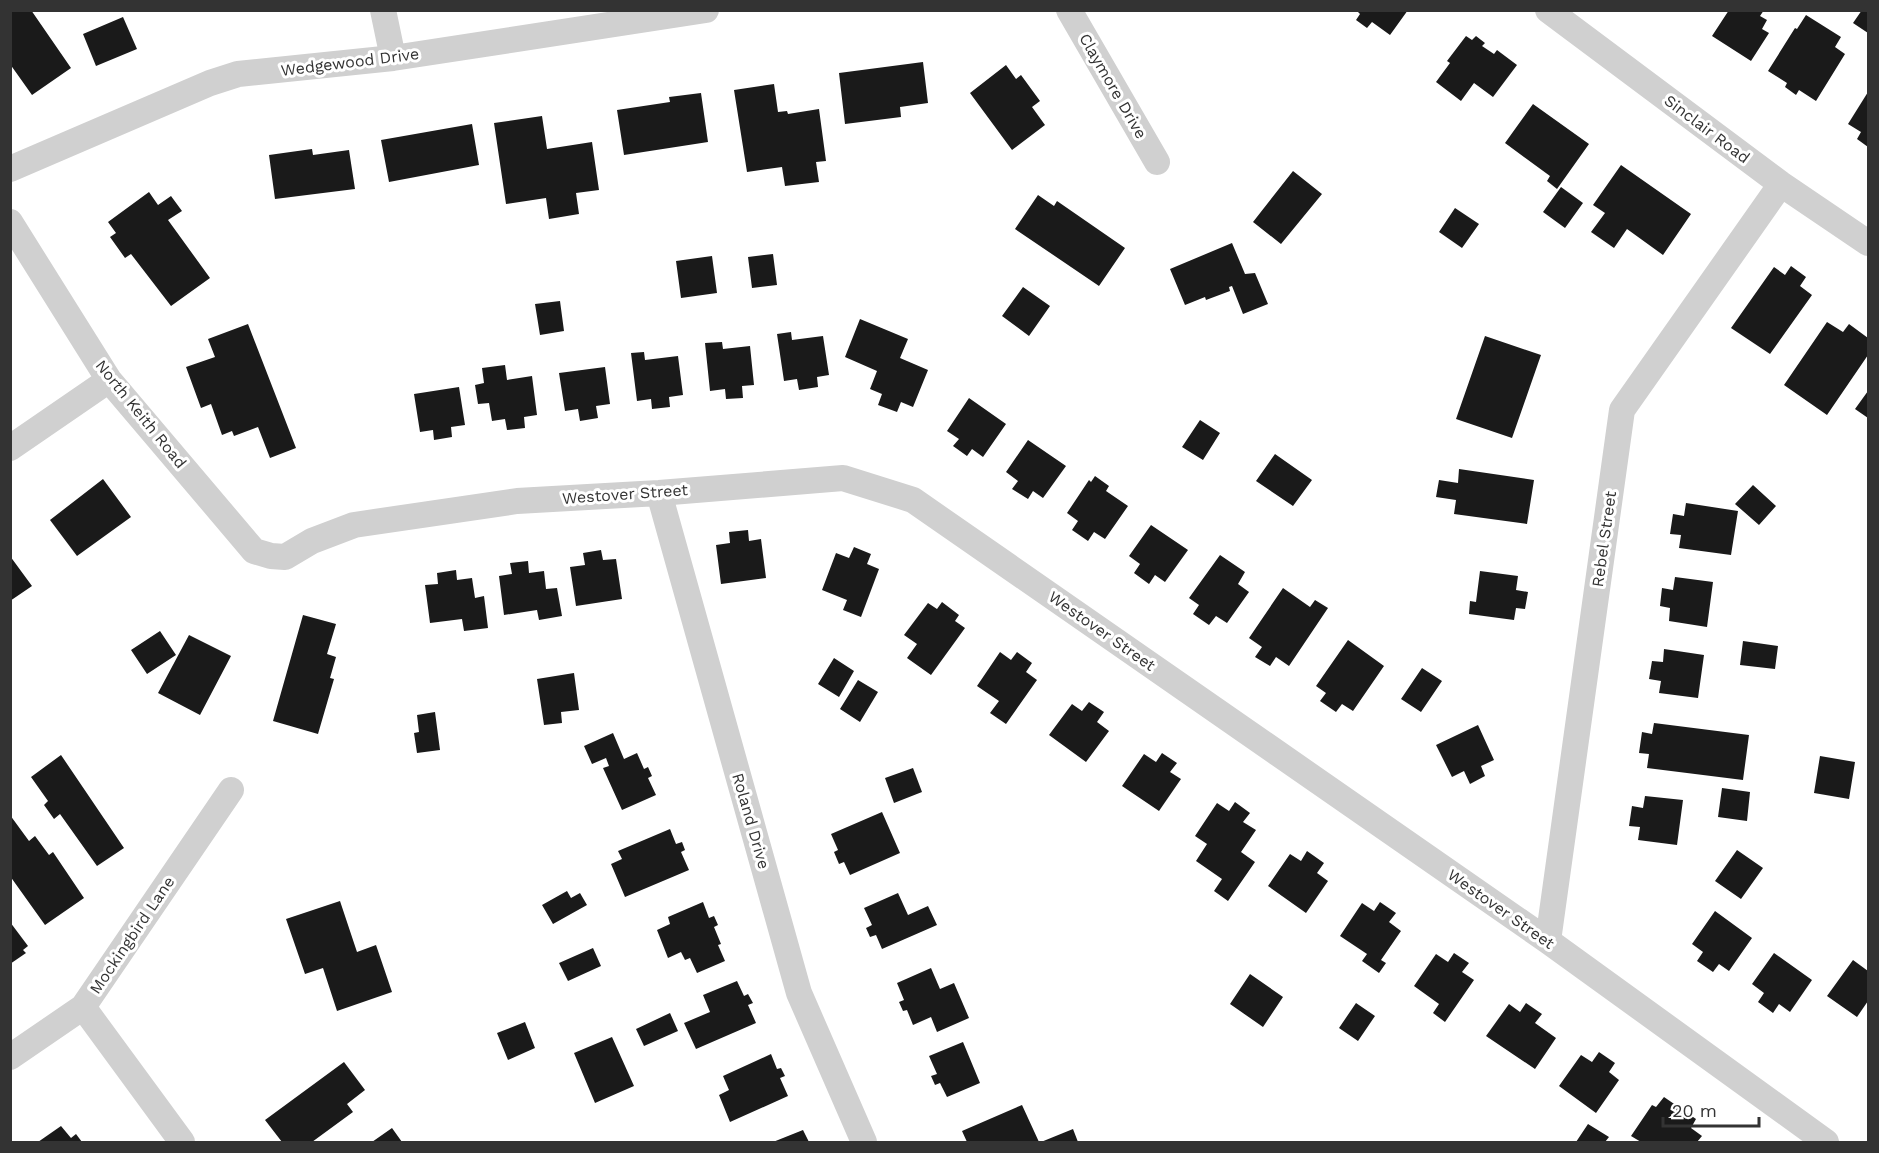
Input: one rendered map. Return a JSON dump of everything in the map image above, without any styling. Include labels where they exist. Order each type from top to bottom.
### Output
[{"type":"street","points":[[383,10],[393,58]]},
{"type":"street","name":"Wedgewood Drive","points":[[10,169],[210,83],[238,74],[393,58],[706,10]]},
{"type":"street","name":"Claymore Drive","points":[[1069,10],[1157,162]]},
{"type":"street","name":"Sinclair Road","points":[[1548,10],[1781,184],[1869,243]]},
{"type":"street","name":"Rebel Street","points":[[1548,941],[1622,410],[1781,184]]},
{"type":"street","name":"North Keith Road","points":[[10,222],[109,380],[254,551],[271,556]]},
{"type":"street","points":[[10,448],[109,380]]},
{"type":"street","name":"Westover Street","points":[[271,556],[285,557],[312,541],[354,525],[517,501],[659,493],[843,478],[913,500],[1548,941],[1826,1143]]},
{"type":"street","name":"Roland Drive","points":[[659,493],[799,993],[864,1143]]},
{"type":"street","name":"Mockingbird Lane","points":[[10,1057],[83,1007],[231,790]]},
{"type":"street","points":[[83,1007],[182,1143]]},
{"type":"building","points":[[10,10],[31,10],[71,68],[32,95],[10,64]]},
{"type":"building","points":[[1356,10],[1408,10],[1390,35],[1372,22],[1367,28],[1356,20],[1360,14]]},
{"type":"building","points":[[1729,10],[1764,10],[1760,16],[1767,20],[1762,29],[1769,33],[1751,61],[1712,36]]},
{"type":"building","points":[[1862,10],[1868,10],[1868,33],[1853,23]]},
{"type":"building","points":[[1806,15],[1841,37],[1835,47],[1845,54],[1816,101],[1799,90],[1796,95],[1785,87],[1787,83],[1768,71],[1795,28],[1797,29]]},
{"type":"building","points":[[123,17],[137,49],[96,66],[83,34]]},
{"type":"building","points":[[1466,36],[1472,40],[1476,36],[1485,43],[1482,46],[1494,54],[1497,50],[1517,65],[1493,97],[1474,83],[1461,101],[1436,82],[1450,63],[1447,61]]},
{"type":"building","points":[[923,62],[928,103],[900,107],[901,117],[845,124],[839,73]]},
{"type":"building","points":[[1006,65],[1016,79],[1021,75],[1040,101],[1032,107],[1045,125],[1012,150],[970,93]]},
{"type":"building","points":[[774,84],[778,112],[787,111],[788,114],[819,109],[826,161],[816,162],[819,182],[785,186],[782,167],[747,172],[734,90]]},
{"type":"building","points":[[1868,92],[1868,147],[1857,139],[1861,132],[1848,124]]},
{"type":"building","points":[[701,93],[708,142],[624,155],[617,110],[670,102],[669,97]]},
{"type":"building","points":[[1533,104],[1589,144],[1557,189],[1547,181],[1550,176],[1505,143]]},
{"type":"building","points":[[542,116],[547,149],[592,142],[599,190],[576,193],[579,214],[549,219],[546,198],[506,204],[494,123]]},
{"type":"building","points":[[472,124],[479,165],[389,182],[381,140]]},
{"type":"building","points":[[312,149],[313,155],[349,150],[355,189],[275,199],[269,155]]},
{"type":"building","points":[[1621,165],[1691,214],[1663,255],[1627,229],[1614,248],[1591,232],[1605,213],[1593,205]]},
{"type":"building","points":[[1293,171],[1322,194],[1281,244],[1253,222]]},
{"type":"building","points":[[1561,187],[1583,203],[1565,228],[1543,212]]},
{"type":"building","points":[[149,192],[158,205],[171,196],[182,211],[168,220],[210,278],[171,306],[131,254],[125,258],[110,237],[116,233],[108,222]]},
{"type":"building","points":[[1038,195],[1054,206],[1057,201],[1125,248],[1099,286],[1015,229]]},
{"type":"building","points":[[1455,208],[1479,224],[1462,248],[1439,232]]},
{"type":"building","points":[[1232,243],[1245,274],[1255,273],[1268,304],[1243,314],[1232,286],[1229,287],[1230,291],[1185,305],[1170,269]]},
{"type":"building","points":[[773,254],[777,285],[752,288],[748,257]]},
{"type":"building","points":[[712,256],[717,293],[681,298],[676,261]]},
{"type":"building","points":[[1791,266],[1806,277],[1800,286],[1812,295],[1770,354],[1731,328],[1774,267],[1785,275]]},
{"type":"building","points":[[1023,287],[1050,306],[1029,336],[1002,316]]},
{"type":"building","points":[[560,301],[564,331],[540,335],[535,304]]},
{"type":"building","points":[[860,319],[908,339],[900,358],[928,370],[913,407],[901,402],[897,412],[878,405],[882,394],[870,389],[877,371],[845,357]]},
{"type":"building","points":[[1827,322],[1843,332],[1849,324],[1868,338],[1868,355],[1827,415],[1784,385]]},
{"type":"building","points":[[248,324],[296,448],[270,458],[258,427],[234,436],[232,431],[222,435],[211,404],[201,408],[186,367],[215,357],[208,339]]},
{"type":"building","points":[[791,332],[792,340],[823,336],[829,375],[817,377],[818,387],[799,390],[797,379],[784,381],[777,334]]},
{"type":"building","points":[[1485,336],[1541,355],[1512,438],[1456,419]]},
{"type":"building","points":[[722,342],[723,349],[750,346],[754,385],[742,386],[743,398],[726,399],[725,389],[710,391],[705,343]]},
{"type":"building","points":[[644,352],[645,360],[678,356],[683,395],[669,397],[670,407],[652,409],[651,399],[637,401],[631,353]]},
{"type":"building","points":[[505,365],[507,380],[532,376],[537,415],[524,417],[525,428],[507,430],[505,419],[492,421],[489,403],[478,404],[475,385],[484,383],[482,368]]},
{"type":"building","points":[[605,367],[610,404],[596,406],[598,418],[580,421],[578,409],[565,411],[559,373]]},
{"type":"building","points":[[459,387],[465,425],[451,427],[452,437],[434,440],[433,430],[420,432],[414,394]]},
{"type":"building","points":[[1868,391],[1868,418],[1855,409]]},
{"type":"building","points":[[969,398],[1006,424],[983,457],[972,449],[967,456],[953,446],[959,439],[947,431]]},
{"type":"building","points":[[1200,420],[1220,433],[1203,460],[1182,447]]},
{"type":"building","points":[[1028,440],[1066,466],[1043,498],[1033,491],[1028,499],[1012,489],[1018,481],[1006,472]]},
{"type":"building","points":[[1275,454],[1312,480],[1293,506],[1256,481]]},
{"type":"building","points":[[1459,469],[1534,480],[1527,524],[1454,514],[1456,500],[1436,497],[1439,480],[1458,483]]},
{"type":"building","points":[[1095,476],[1109,486],[1106,491],[1128,506],[1105,539],[1094,532],[1088,541],[1072,530],[1078,521],[1067,513],[1089,480],[1091,482]]},
{"type":"building","points":[[103,479],[131,517],[77,556],[50,520]]},
{"type":"building","points":[[1753,485],[1776,506],[1759,525],[1735,504]]},
{"type":"building","points":[[1686,503],[1738,511],[1731,555],[1679,548],[1681,535],[1670,534],[1673,514],[1684,516]]},
{"type":"building","points":[[1151,525],[1188,550],[1165,582],[1155,575],[1149,584],[1134,573],[1140,564],[1129,556]]},
{"type":"building","points":[[748,530],[749,541],[761,539],[766,578],[721,584],[716,545],[730,543],[729,532]]},
{"type":"building","points":[[854,547],[871,554],[867,564],[879,569],[861,617],[843,610],[847,600],[822,590],[836,553],[849,558]]},
{"type":"building","points":[[601,550],[603,560],[616,559],[622,599],[576,606],[570,567],[585,565],[583,553]]},
{"type":"building","points":[[1220,555],[1245,572],[1238,584],[1249,592],[1227,623],[1216,616],[1209,625],[1193,614],[1199,605],[1189,598]]},
{"type":"building","points":[[10,556],[32,586],[10,601]]},
{"type":"building","points":[[528,561],[529,573],[544,571],[546,589],[557,588],[562,616],[539,620],[537,610],[504,615],[499,576],[512,574],[510,563]]},
{"type":"building","points":[[456,570],[457,580],[472,578],[475,598],[484,596],[488,628],[464,631],[462,619],[430,623],[425,585],[438,584],[437,573]]},
{"type":"building","points":[[1480,571],[1518,576],[1516,590],[1528,592],[1525,609],[1516,608],[1514,620],[1469,614],[1470,601],[1476,602]]},
{"type":"building","points":[[1675,577],[1713,582],[1707,627],[1669,621],[1670,608],[1660,606],[1662,588],[1673,590]]},
{"type":"building","points":[[1283,588],[1310,607],[1315,600],[1328,608],[1289,666],[1276,657],[1270,666],[1255,657],[1262,647],[1249,638]]},
{"type":"building","points":[[942,602],[959,615],[955,621],[965,628],[931,675],[907,658],[917,644],[904,635],[928,603],[937,609]]},
{"type":"building","points":[[303,615],[336,624],[327,654],[336,657],[330,678],[334,679],[318,734],[273,721]]},
{"type":"building","points":[[160,631],[176,655],[147,674],[131,650]]},
{"type":"building","points":[[189,635],[231,656],[200,715],[158,693]]},
{"type":"building","points":[[1348,640],[1384,666],[1353,711],[1342,704],[1336,712],[1320,701],[1326,693],[1316,686]]},
{"type":"building","points":[[1743,641],[1778,646],[1775,669],[1740,665]]},
{"type":"building","points":[[1664,649],[1704,655],[1698,698],[1659,693],[1661,681],[1649,679],[1652,661],[1663,662]]},
{"type":"building","points":[[1000,652],[1011,660],[1017,652],[1032,663],[1026,672],[1037,680],[1006,724],[990,713],[999,701],[977,686]]},
{"type":"building","points":[[834,658],[854,671],[839,697],[818,684]]},
{"type":"building","points":[[1422,668],[1442,681],[1421,712],[1401,699]]},
{"type":"building","points":[[574,673],[579,710],[561,712],[562,723],[544,725],[537,679]]},
{"type":"building","points":[[858,680],[878,692],[860,722],[840,709]]},
{"type":"building","points":[[1089,702],[1104,712],[1097,722],[1109,731],[1086,762],[1049,735],[1072,704],[1082,711]]},
{"type":"building","points":[[435,712],[440,750],[417,753],[414,733],[419,732],[417,715]]},
{"type":"building","points":[[1654,723],[1749,735],[1743,780],[1647,768],[1649,754],[1639,753],[1642,732],[1652,734]]},
{"type":"building","points":[[1478,725],[1494,760],[1481,766],[1485,776],[1470,784],[1464,771],[1452,777],[1436,745]]},
{"type":"building","points":[[613,733],[624,759],[637,753],[644,769],[648,767],[652,776],[648,778],[656,795],[622,810],[603,768],[609,766],[606,758],[592,764],[584,746]]},
{"type":"building","points":[[1162,753],[1177,763],[1170,772],[1181,779],[1159,811],[1122,786],[1144,754],[1156,762]]},
{"type":"building","points":[[61,755],[124,848],[97,866],[60,814],[54,819],[44,805],[48,801],[31,777]]},
{"type":"building","points":[[1820,756],[1855,762],[1849,799],[1814,793]]},
{"type":"building","points":[[913,768],[922,792],[894,803],[885,778]]},
{"type":"building","points":[[1722,788],[1750,792],[1747,821],[1718,817]]},
{"type":"building","points":[[1645,796],[1683,800],[1677,845],[1638,840],[1640,827],[1629,826],[1632,806],[1643,808]]},
{"type":"building","points":[[1235,802],[1250,813],[1243,822],[1256,830],[1241,852],[1255,862],[1228,901],[1214,891],[1222,879],[1196,861],[1207,844],[1195,836],[1217,803],[1229,811]]},
{"type":"building","points":[[882,812],[900,853],[850,875],[844,862],[839,864],[834,852],[838,850],[831,834]]},
{"type":"building","points":[[10,815],[29,841],[35,836],[49,855],[53,852],[84,898],[45,925],[10,876]]},
{"type":"building","points":[[670,829],[676,844],[682,842],[685,850],[681,852],[689,870],[625,897],[611,864],[622,859],[618,851]]},
{"type":"building","points":[[1737,850],[1763,868],[1741,899],[1715,881]]},
{"type":"building","points":[[1307,851],[1324,863],[1317,873],[1328,881],[1306,913],[1268,886],[1290,854],[1301,861]]},
{"type":"building","points":[[567,891],[571,898],[580,893],[587,905],[553,924],[542,905]]},
{"type":"building","points":[[898,893],[908,915],[928,906],[937,925],[882,949],[876,935],[870,937],[866,928],[872,925],[864,908]]},
{"type":"building","points":[[340,901],[357,952],[376,945],[392,992],[337,1011],[323,968],[305,974],[286,919]]},
{"type":"building","points":[[703,902],[709,918],[714,916],[718,925],[714,927],[725,961],[697,973],[690,958],[685,960],[681,952],[668,958],[657,930],[670,924],[668,917]]},
{"type":"building","points":[[1380,902],[1396,913],[1389,922],[1401,931],[1381,960],[1386,963],[1379,973],[1362,961],[1367,954],[1340,936],[1362,903],[1374,911]]},
{"type":"building","points":[[1715,911],[1752,938],[1729,971],[1719,964],[1713,972],[1697,961],[1703,952],[1692,944]]},
{"type":"building","points":[[10,922],[28,946],[23,950],[26,953],[10,964]]},
{"type":"building","points":[[593,948],[601,966],[568,981],[559,963]]},
{"type":"building","points":[[1454,953],[1469,963],[1462,972],[1474,980],[1445,1022],[1433,1013],[1439,1004],[1414,986],[1436,954],[1448,962]]},
{"type":"building","points":[[1774,953],[1812,980],[1790,1012],[1779,1004],[1773,1013],[1758,1002],[1764,993],[1752,984]]},
{"type":"building","points":[[1853,960],[1868,971],[1868,1001],[1857,1017],[1827,996]]},
{"type":"building","points":[[931,968],[940,989],[954,983],[969,1018],[937,1032],[931,1017],[913,1025],[907,1010],[903,1011],[899,1002],[904,1000],[897,983]]},
{"type":"building","points":[[1250,974],[1283,997],[1263,1027],[1230,1004]]},
{"type":"building","points":[[737,981],[744,996],[748,994],[753,1003],[748,1005],[756,1023],[696,1049],[684,1023],[710,1012],[703,995]]},
{"type":"building","points":[[1356,1003],[1375,1016],[1358,1041],[1339,1028]]},
{"type":"building","points":[[1526,1003],[1542,1014],[1535,1023],[1556,1038],[1535,1069],[1486,1036],[1509,1004],[1520,1012]]},
{"type":"building","points":[[670,1013],[678,1031],[644,1046],[636,1029]]},
{"type":"building","points":[[525,1022],[535,1048],[508,1060],[497,1033]]},
{"type":"building","points":[[612,1037],[634,1086],[595,1103],[574,1053]]},
{"type":"building","points":[[963,1042],[980,1083],[947,1097],[940,1083],[935,1085],[931,1076],[937,1074],[929,1056]]},
{"type":"building","points":[[1599,1052],[1615,1063],[1609,1072],[1619,1080],[1596,1113],[1559,1086],[1581,1055],[1592,1062]]},
{"type":"building","points":[[771,1054],[777,1069],[781,1068],[785,1076],[780,1078],[788,1096],[730,1122],[719,1095],[729,1090],[723,1076]]},
{"type":"building","points":[[344,1062],[365,1090],[347,1104],[353,1112],[312,1142],[282,1142],[265,1120]]},
{"type":"building","points":[[1664,1097],[1696,1119],[1691,1128],[1702,1136],[1697,1142],[1641,1142],[1631,1136],[1652,1105],[1656,1107]]},
{"type":"building","points":[[1022,1105],[1039,1142],[967,1142],[962,1131]]},
{"type":"building","points":[[1588,1124],[1609,1137],[1605,1142],[1576,1142]]},
{"type":"building","points":[[61,1126],[71,1138],[76,1134],[82,1142],[38,1142]]},
{"type":"building","points":[[392,1128],[402,1142],[372,1142]]},
{"type":"building","points":[[1073,1129],[1078,1142],[1041,1142]]},
{"type":"building","points":[[803,1130],[809,1142],[773,1142]]}]
